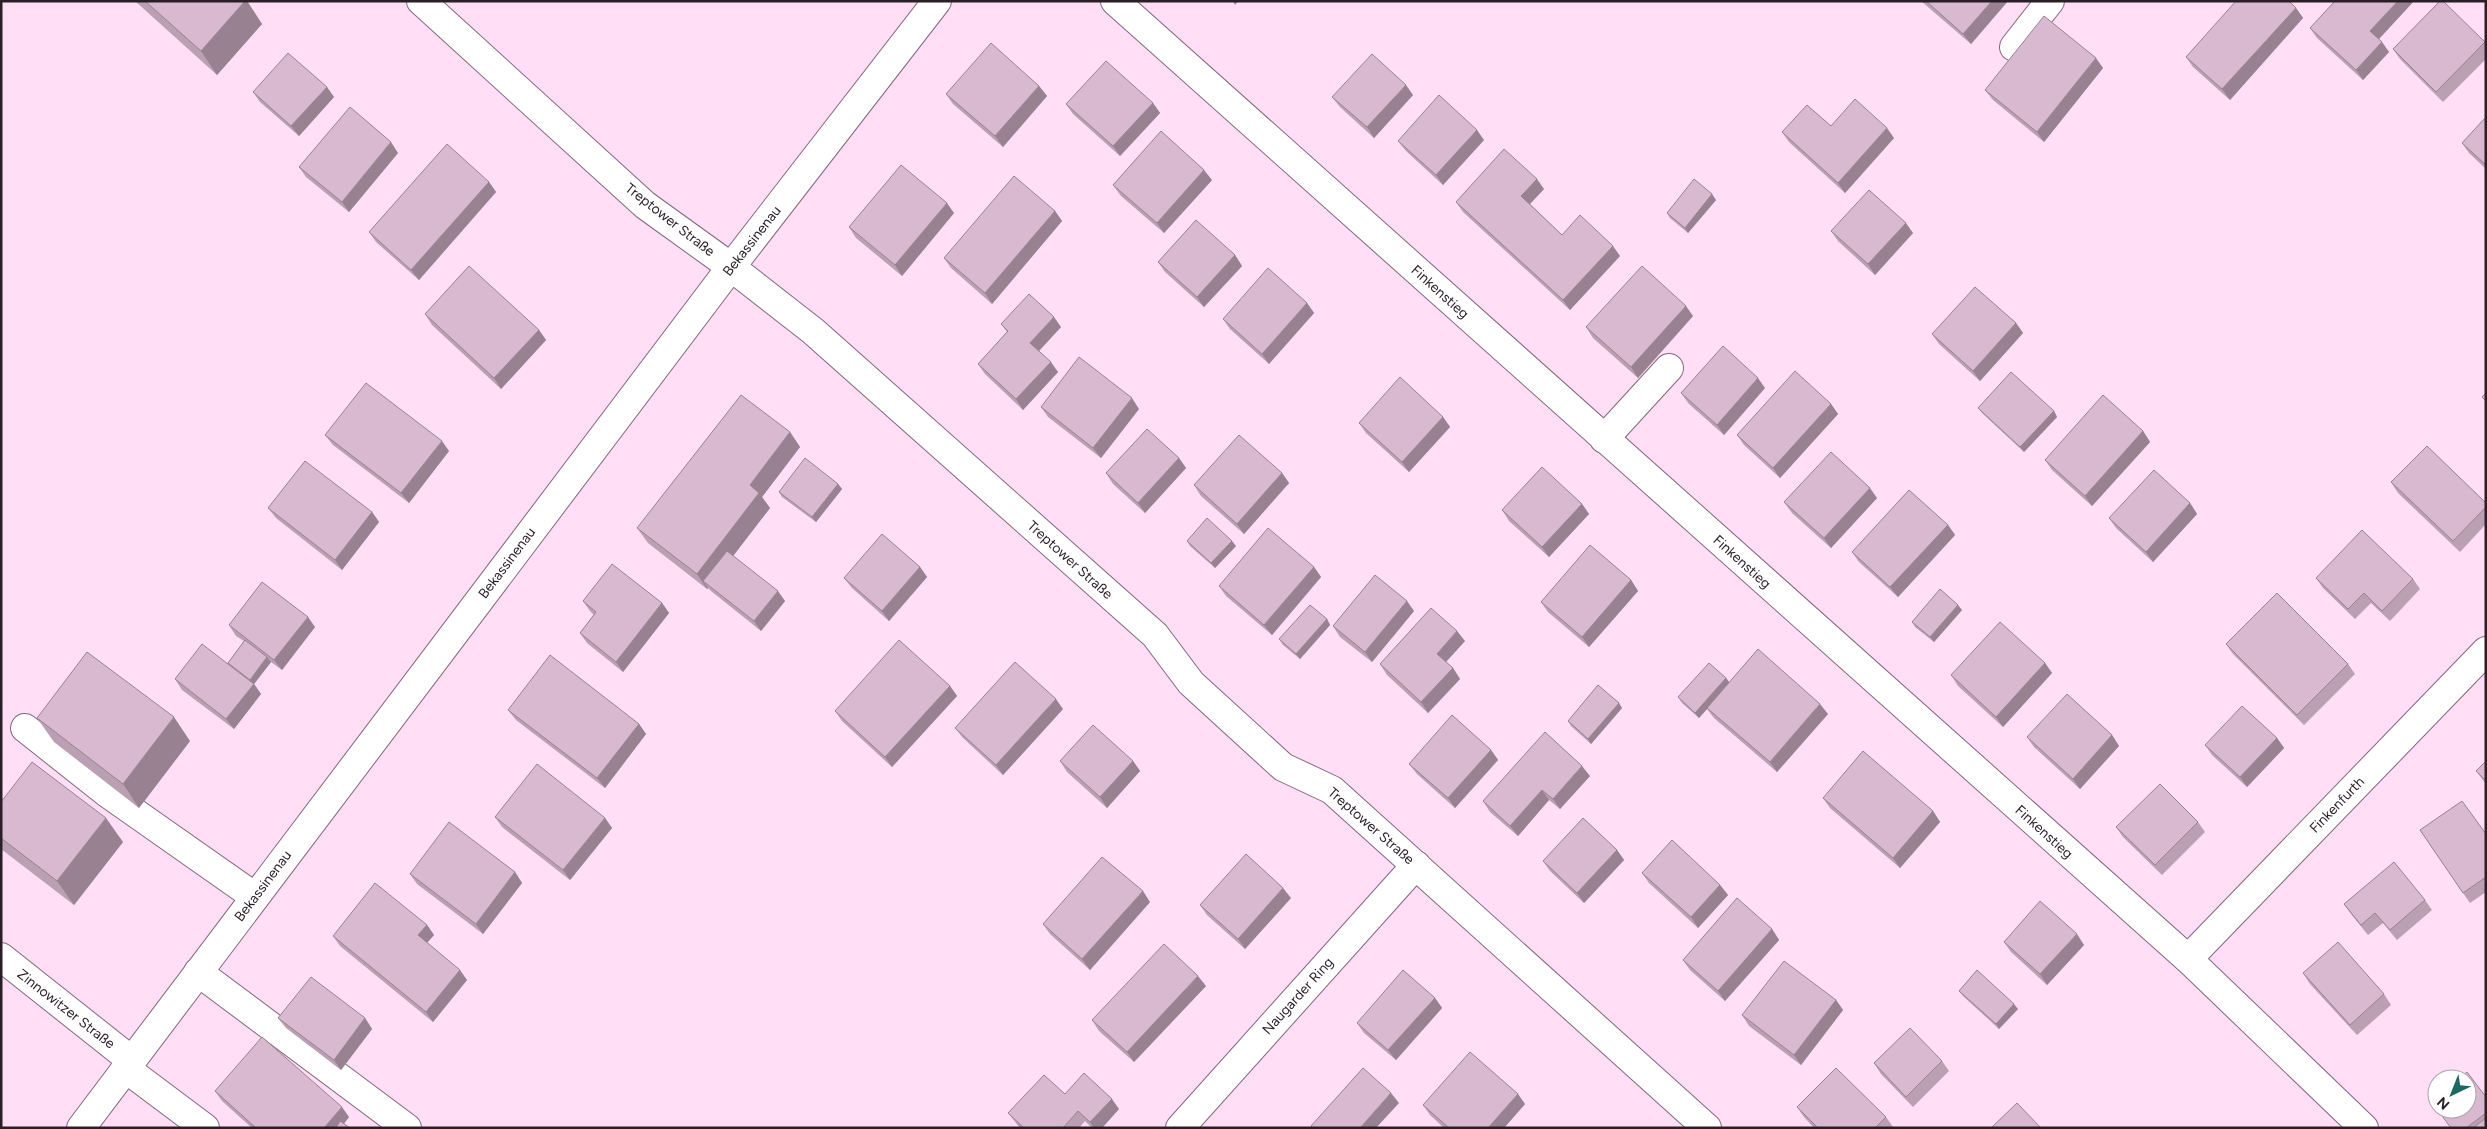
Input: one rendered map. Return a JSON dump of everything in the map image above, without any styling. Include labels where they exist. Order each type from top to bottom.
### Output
[{"type":"street","name":"Treptower Straße","points":[[421,1],[646,205],[731,267],[813,331],[1155,636],[1191,683],[1283,767],[1332,790],[1707,1128]]},
{"type":"street","name":"Bekassinenau","points":[[81,1128],[731,267],[937,1]]},
{"type":"street","name":"Finkenstieg","points":[[1115,1],[2188,959],[2364,1128]]},
{"type":"street","points":[[2014,47],[2050,1]]},
{"type":"street","points":[[1604,439],[1669,368]]},
{"type":"street","name":"Finkenfurth","points":[[2188,959],[2486,651]]},
{"type":"street","points":[[25,728],[107,793],[255,897]]},
{"type":"street","name":"Naugarder Ring","points":[[1180,1128],[1416,865]]},
{"type":"street","name":"Zinnowitzer Straße","points":[[1,957],[205,1128]]},
{"type":"street","points":[[198,972],[407,1128]]},
{"type":"building","points":[[145,1],[245,1],[201,51]]},
{"type":"building","points":[[1926,1],[1992,1],[1963,34]]},
{"type":"building","points":[[2236,1],[2289,1],[2296,8],[2222,89],[2186,57]]},
{"type":"building","points":[[2335,1],[2398,1],[2370,31],[2382,42],[2356,70],[2310,28]]},
{"type":"building","points":[[2440,1],[2443,1],[2485,42],[2436,92],[2393,49]]},
{"type":"building","points":[[2044,16],[2096,58],[2037,132],[1985,90]]},
{"type":"building","points":[[991,43],[1039,86],[995,136],[946,94]]},
{"type":"building","points":[[288,53],[327,87],[291,126],[253,92]]},
{"type":"building","points":[[1372,54],[1406,85],[1367,127],[1332,97]]},
{"type":"building","points":[[1106,61],[1153,103],[1113,146],[1066,104]]},
{"type":"building","points":[[1439,95],[1477,130],[1436,175],[1398,141]]},
{"type":"building","points":[[1855,99],[1887,128],[1838,183],[1782,132],[1807,105],[1831,126]]},
{"type":"building","points":[[350,107],[391,142],[342,202],[299,167]]},
{"type":"building","points":[[2486,117],[2486,165],[2462,143]]},
{"type":"building","points":[[1161,131],[1204,170],[1157,223],[1113,185]]},
{"type":"building","points":[[447,144],[489,182],[411,270],[369,232]]},
{"type":"building","points":[[1504,149],[1537,179],[1521,196],[1562,235],[1580,215],[1613,246],[1563,300],[1456,202]]},
{"type":"building","points":[[901,165],[947,203],[895,265],[849,227]]},
{"type":"building","points":[[1014,176],[1055,211],[985,293],[944,258]]},
{"type":"building","points":[[1694,179],[1712,194],[1685,228],[1667,213]]},
{"type":"building","points":[[1869,190],[1906,223],[1868,264],[1831,231]]},
{"type":"building","points":[[1196,220],[1235,255],[1197,297],[1158,262]]},
{"type":"building","points":[[469,266],[539,330],[494,378],[425,314]]},
{"type":"building","points":[[1642,266],[1686,306],[1631,367],[1586,327]]},
{"type":"building","points":[[1268,268],[1307,303],[1262,354],[1223,319]]},
{"type":"building","points":[[1975,287],[2016,323],[1973,371],[1932,334]]},
{"type":"building","points":[[1029,294],[1054,317],[1030,343],[1051,362],[1016,399],[978,364],[1008,331],[1001,324]]},
{"type":"building","points":[[1723,346],[1758,378],[1717,425],[1681,393]]},
{"type":"building","points":[[1079,357],[1132,398],[1093,448],[1041,407]]},
{"type":"building","points":[[1795,371],[1831,404],[1773,468],[1737,435]]},
{"type":"building","points":[[2011,372],[2054,411],[2020,447],[1978,408]]},
{"type":"building","points":[[1400,377],[1443,417],[1402,462],[1359,423]]},
{"type":"building","points":[[366,383],[442,441],[401,493],[325,435]]},
{"type":"building","points":[[2486,393],[2486,401],[2482,397]]},
{"type":"building","points":[[741,395],[790,432],[750,485],[759,493],[697,574],[637,528]]},
{"type":"building","points":[[2103,395],[2143,431],[2085,496],[2045,460]]},
{"type":"building","points":[[1147,429],[1179,458],[1138,503],[1106,473]]},
{"type":"building","points":[[1239,435],[1282,473],[1237,524],[1194,485]]},
{"type":"building","points":[[2427,446],[2486,503],[2486,507],[2453,541],[2391,482]]},
{"type":"building","points":[[1831,452],[1870,488],[1824,538],[1784,502]]},
{"type":"building","points":[[805,458],[838,484],[812,517],[779,492]]},
{"type":"building","points":[[305,461],[372,512],[335,560],[268,508]]},
{"type":"building","points":[[1542,467],[1582,504],[1542,547],[1502,510]]},
{"type":"building","points":[[2154,470],[2190,503],[2146,552],[2109,518]]},
{"type":"building","points":[[1909,490],[1948,525],[1890,587],[1852,552]]},
{"type":"building","points":[[1207,518],[1232,541],[1211,563],[1187,541]]},
{"type":"building","points":[[1268,528],[1314,567],[1264,625],[1219,586]]},
{"type":"building","points":[[2362,530],[2413,579],[2382,611],[2364,593],[2348,609],[2316,578]]},
{"type":"building","points":[[882,534],[920,567],[882,611],[844,578]]},
{"type":"building","points":[[1590,545],[1631,580],[1582,637],[1541,602]]},
{"type":"building","points":[[727,551],[778,591],[754,621],[703,581]]},
{"type":"building","points":[[612,564],[662,603],[616,662],[580,633],[596,612],[583,601]]},
{"type":"building","points":[[1375,575],[1407,601],[1365,652],[1333,626]]},
{"type":"building","points":[[262,582],[308,617],[274,660],[229,625]]},
{"type":"building","points":[[1940,589],[1958,605],[1930,637],[1912,622]]},
{"type":"building","points":[[2277,593],[2348,664],[2297,715],[2226,644]]},
{"type":"building","points":[[1310,605],[1327,619],[1296,654],[1279,639]]},
{"type":"building","points":[[1431,608],[1457,631],[1437,654],[1453,668],[1421,702],[1380,664]]},
{"type":"building","points":[[2000,622],[2045,663],[1996,717],[1951,675]]},
{"type":"building","points":[[245,640],[267,657],[250,680],[228,663]]},
{"type":"building","points":[[899,640],[950,686],[885,757],[835,711]]},
{"type":"building","points":[[202,644],[254,684],[226,719],[175,679]]},
{"type":"building","points":[[1758,649],[1820,704],[1770,762],[1707,708]]},
{"type":"building","points":[[87,652],[174,717],[123,784],[37,718]]},
{"type":"building","points":[[550,655],[639,724],[597,778],[508,710]]},
{"type":"building","points":[[1015,662],[1056,699],[996,765],[955,728]]},
{"type":"building","points":[[1709,663],[1726,678],[1695,713],[1678,697]]},
{"type":"building","points":[[1598,685],[1619,703],[1588,739],[1568,721]]},
{"type":"building","points":[[2067,694],[2112,735],[2073,779],[2027,737]]},
{"type":"building","points":[[2242,706],[2277,738],[2240,777],[2205,745]]},
{"type":"building","points":[[1452,715],[1491,750],[1448,798],[1409,764]]},
{"type":"building","points":[[1093,725],[1133,761],[1100,797],[1060,761]]},
{"type":"building","points":[[1545,732],[1582,766],[1553,799],[1542,790],[1510,826],[1483,801]]},
{"type":"building","points":[[1863,751],[1933,811],[1893,858],[1823,798]]},
{"type":"building","points":[[2486,761],[2486,781],[2476,771]]},
{"type":"building","points":[[32,762],[106,818],[57,881],[1,838],[1,802]]},
{"type":"building","points":[[537,764],[605,818],[563,870],[495,817]]},
{"type":"building","points":[[2160,784],[2198,822],[2155,865],[2116,827]]},
{"type":"building","points":[[2462,801],[2486,834],[2486,877],[2463,893],[2420,830]]},
{"type":"building","points":[[1583,818],[1617,850],[1577,893],[1543,861]]},
{"type":"building","points":[[449,822],[515,872],[476,924],[410,874]]},
{"type":"building","points":[[1672,840],[1720,885],[1691,917],[1642,873]]},
{"type":"building","points":[[1246,854],[1283,888],[1238,939],[1200,905]]},
{"type":"building","points":[[1102,857],[1143,891],[1082,959],[1043,924]]},
{"type":"building","points":[[2394,862],[2425,900],[2390,930],[2375,913],[2361,925],[2344,904]]},
{"type":"building","points":[[375,883],[427,925],[418,935],[460,970],[426,1012],[333,936]]},
{"type":"building","points":[[1737,898],[1772,929],[1718,991],[1683,960]]},
{"type":"building","points":[[2040,901],[2077,934],[2040,974],[2004,942]]},
{"type":"building","points":[[2338,942],[2384,994],[2350,1025],[2303,973]]},
{"type":"building","points":[[1164,944],[1198,976],[1127,1052],[1092,1020]]},
{"type":"building","points":[[1784,961],[1836,1000],[1794,1055],[1742,1015]]},
{"type":"building","points":[[1403,970],[1435,998],[1388,1050],[1357,1023]]},
{"type":"building","points":[[1977,970],[2014,1004],[1996,1024],[1959,991]]},
{"type":"building","points":[[311,977],[365,1018],[334,1060],[278,1018]]},
{"type":"building","points":[[1910,1028],[1942,1061],[1906,1097],[1874,1063]]},
{"type":"building","points":[[262,1037],[342,1107],[324,1128],[256,1128],[215,1091]]},
{"type":"building","points":[[1470,1052],[1518,1094],[1488,1128],[1449,1128],[1423,1105]]},
{"type":"building","points":[[1363,1068],[1391,1093],[1360,1128],[1313,1128],[1311,1126]]},
{"type":"building","points":[[1836,1068],[1886,1117],[1875,1128],[1818,1128],[1797,1107]]},
{"type":"building","points":[[1084,1073],[1112,1099],[1090,1122],[1078,1111],[1063,1128],[1024,1128],[1008,1113],[1044,1075],[1065,1094]]},
{"type":"building","points":[[2477,1085],[2486,1097],[2486,1113],[2466,1128],[2451,1128],[2444,1119],[2477,1119]]},
{"type":"building","points":[[2017,1103],[2041,1128],[1991,1128]]},
{"type":"building","points":[[2486,1118],[2486,1128],[2473,1128]]},
{"type":"building","points":[[340,1121],[350,1128],[336,1128]]}]
